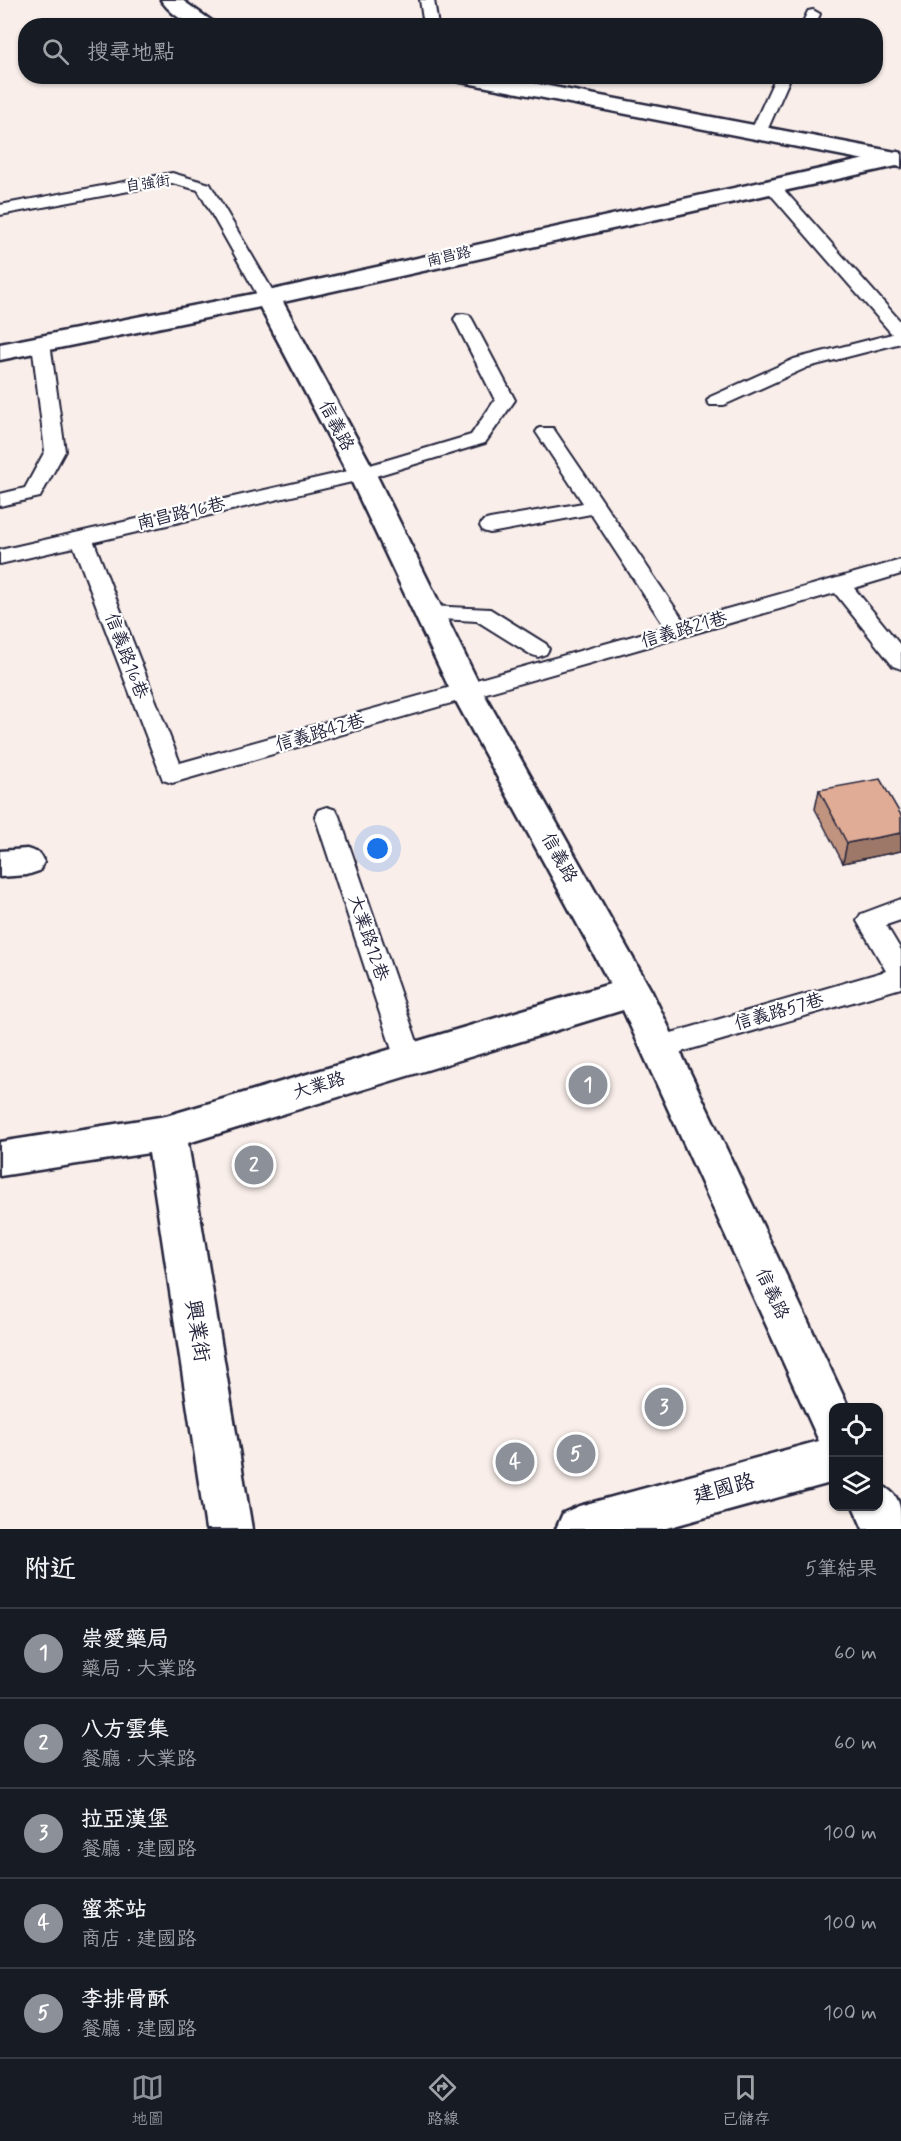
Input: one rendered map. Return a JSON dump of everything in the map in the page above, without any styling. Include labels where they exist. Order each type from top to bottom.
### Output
[{"type":"street","points":[[171,0],[180,9],[195,18]]},
{"type":"street","points":[[503,84],[899,160]]},
{"type":"street","name":"南昌路","points":[[0,352],[268,298],[771,185],[899,160]]},
{"type":"street","name":"信義路","points":[[268,298],[362,474],[467,692],[633,992],[657,1048],[829,1414]]},
{"type":"street","name":"大業路","points":[[0,1160],[166,1132],[633,992]]},
{"type":"street","name":"興業街","points":[[166,1132],[228,1529]]},
{"type":"street","name":"建國路","points":[[579,1529],[829,1460]]},
{"type":"street","points":[[879,1511],[889,1529]]},
{"type":"lane","points":[[427,0],[430,18]]},
{"type":"lane","points":[[758,133],[780,84]]},
{"type":"lane","name":"自強街","points":[[0,210],[172,178],[204,188],[268,298]]},
{"type":"lane","points":[[717,401],[801,363],[901,335],[771,185]]},
{"type":"lane","name":"南昌路16巷","points":[[0,557],[362,474],[478,439],[505,400],[463,319]]},
{"type":"lane","points":[[0,500],[33,493],[54,451],[41,343]]},
{"type":"lane","points":[[546,432],[679,631]]},
{"type":"lane","points":[[490,526],[596,507]]},
{"type":"lane","name":"信義路16巷","points":[[81,537],[172,774]]},
{"type":"lane","name":"信義路21巷","points":[[467,692],[901,567]]},
{"type":"lane","points":[[840,585],[901,661]]},
{"type":"lane","points":[[429,613],[482,614],[537,649]]},
{"type":"lane","name":"信義路42巷","points":[[172,774],[467,692]]},
{"type":"lane","name":"大業路12巷","points":[[327,816],[409,1059]]},
{"type":"lane","name":"信義路57巷","points":[[657,1048],[901,975],[870,921],[901,909]]},
{"type":"building","points":[[880,779],[901,815],[901,833],[847,843],[819,790]]},
{"type":"place","name":"崇愛藥局","points":[[588,1085]]},
{"type":"place","name":"八方雲集","points":[[254,1165]]},
{"type":"place","name":"拉亞漢堡","points":[[664,1407]]},
{"type":"place","name":"李排骨酥","points":[[576,1454]]},
{"type":"place","name":"蜜茶站","points":[[515,1462]]}]
